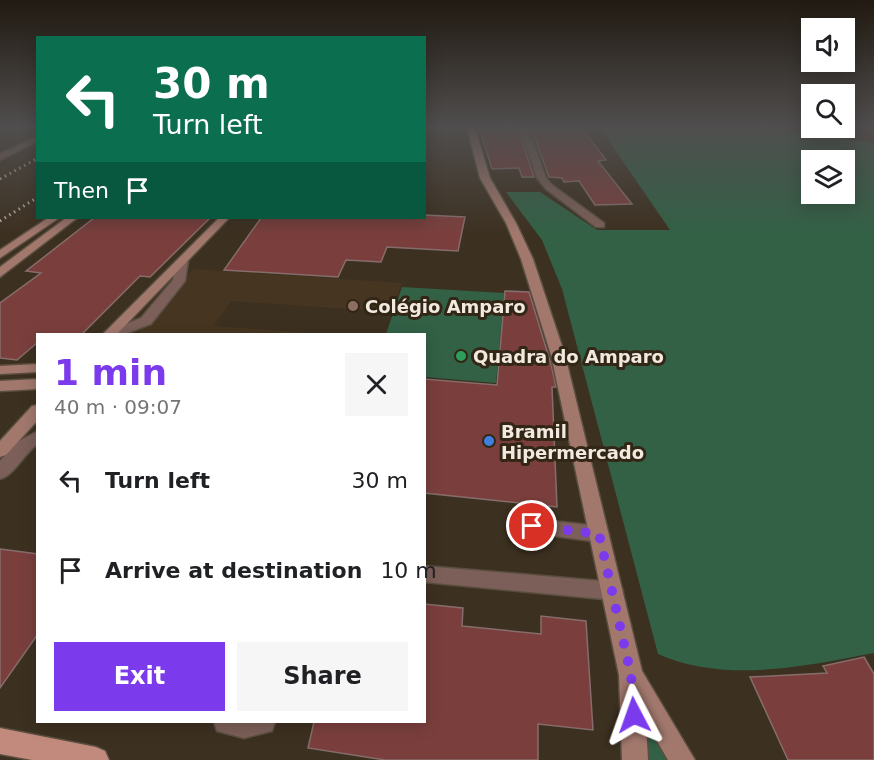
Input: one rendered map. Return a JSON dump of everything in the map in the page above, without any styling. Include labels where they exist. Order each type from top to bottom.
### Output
[{"type":"main road","points":[[0,741],[96,760]]},
{"type":"street","points":[[481,163],[485,178],[511,223],[540,298],[558,355],[631,675],[635,760]]},
{"type":"street","points":[[537,163],[542,178],[549,188],[600,225]]},
{"type":"street","points":[[0,273],[71,219]]},
{"type":"street","points":[[115,333],[146,321],[179,281],[182,261],[223,219]]},
{"type":"street","points":[[0,244],[38,223]]},
{"type":"street","points":[[0,255],[38,223]]},
{"type":"street","points":[[0,370],[36,368]]},
{"type":"street","points":[[0,386],[36,384]]},
{"type":"street","points":[[0,451],[36,412]]},
{"type":"street","points":[[0,473],[23,446],[36,437]]},
{"type":"street","points":[[532,526],[599,534]]},
{"type":"street","points":[[426,574],[613,591]]},
{"type":"street","points":[[631,675],[682,760]]},
{"type":"street","points":[[228,723],[236,726],[259,723]]},
{"type":"shaded area","name":"Colégio Amparo","points":[[193,269],[402,283],[392,312],[231,301],[214,326],[315,333],[138,333]]},
{"type":"green space","points":[[624,163],[801,163],[801,204],[855,204],[855,163],[874,163],[874,653],[765,670],[711,668],[684,663],[658,654],[562,289],[542,240],[506,192],[540,192],[597,230],[670,230]]},
{"type":"green space","name":"Quadra do Amparo","points":[[402,287],[504,293],[496,383],[426,377],[426,333],[386,333]]},
{"type":"green space","points":[[638,693],[675,760],[644,760]]},
{"type":"building","points":[[490,163],[530,163],[534,177],[522,177],[519,168],[492,169]]},
{"type":"building","points":[[544,163],[600,163],[632,204],[595,205],[579,181],[564,182],[562,178],[549,177]]},
{"type":"building","points":[[426,215],[465,217],[458,251],[387,247],[381,262],[346,260],[338,277],[224,270],[260,219],[426,219]]},
{"type":"building","points":[[93,219],[209,219],[150,277],[140,276],[83,333],[36,333],[36,344],[17,360],[0,358],[0,303],[41,273],[26,271]]},
{"type":"building","name":"Bramil Hipermercado","points":[[505,291],[529,292],[556,387],[552,387],[557,507],[426,493],[426,379],[497,385]]},
{"type":"building","points":[[0,549],[36,554],[36,637],[0,688]]},
{"type":"building","points":[[426,604],[463,608],[462,626],[541,634],[541,616],[586,621],[593,730],[538,724],[538,760],[385,760],[308,748],[314,723],[426,723]]},
{"type":"building","points":[[864,657],[874,674],[874,760],[788,760],[750,677],[827,673],[823,666]]},
{"type":"railway","points":[[0,179],[28,163]]},
{"type":"railway","points":[[0,221],[36,198]]},
{"type":"place","name":"Colégio Amparo","points":[[353,306]]},
{"type":"place","name":"Quadra do Amparo","points":[[461,356]]},
{"type":"place","name":"Bramil Hipermercado","points":[[489,441]]},
{"type":"route","points":[[532,526],[599,534],[631,675],[634,715]]}]
